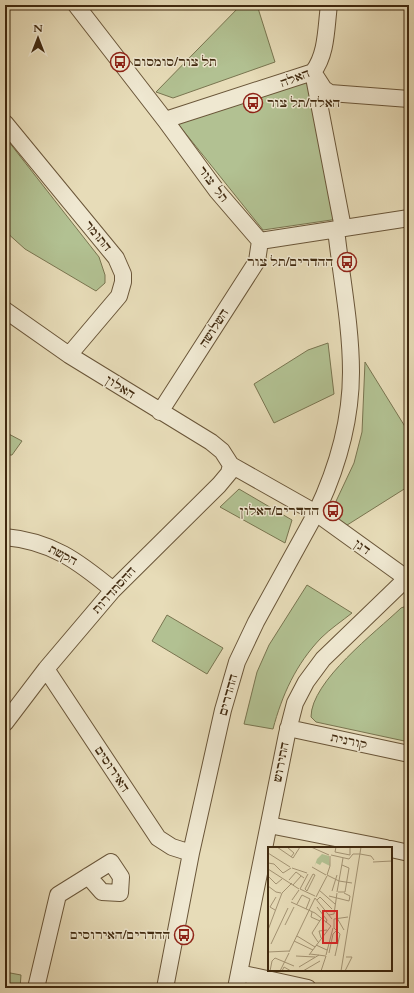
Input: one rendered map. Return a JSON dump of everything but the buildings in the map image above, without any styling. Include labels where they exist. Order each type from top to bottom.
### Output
[{"type":"street","name":"תל צור","points":[[76,5],[166,120],[217,191],[260,241]]},
{"type":"street","name":"האלה","points":[[166,120],[313,72],[319,65],[322,55],[329,5]]},
{"type":"street","points":[[313,72],[324,90],[330,93],[409,100]]},
{"type":"street","name":"ההדרים","points":[[165,988],[191,853],[223,710],[237,662],[256,622],[316,512],[330,483],[345,428],[350,401],[350,345],[339,229],[313,72]]},
{"type":"street","name":"התומר","points":[[5,123],[116,258],[123,274],[123,282],[119,296],[69,355]]},
{"type":"street","points":[[260,241],[409,218]]},
{"type":"street","name":"השלושה","points":[[160,412],[257,261],[260,241]]},
{"type":"street","name":"האלון","points":[[5,310],[69,355],[211,442],[222,451],[231,465]]},
{"type":"street","points":[[231,465],[316,512]]},
{"type":"street","name":"ההסתדרות","points":[[5,724],[46,669],[113,590],[219,485],[229,474],[231,465]]},
{"type":"street","name":"דגן","points":[[316,512],[408,579]]},
{"type":"street","name":"הקשת","points":[[5,537],[22,539],[49,546],[72,559],[113,590]]},
{"type":"street","name":"התירוש","points":[[238,980],[288,728],[295,702],[306,682],[323,659],[408,579]]},
{"type":"street","name":"האירוסים","points":[[46,669],[158,838],[172,847],[191,853]]},
{"type":"street","name":"קורנית","points":[[288,728],[409,754]]},
{"type":"street","points":[[269,825],[381,847]]},
{"type":"street","points":[[392,849],[409,852]]},
{"type":"street","points":[[36,988],[58,895],[88,876]]},
{"type":"street","points":[[238,980],[308,988]]},
{"type":"green space","points":[[241,5],[257,5],[275,62],[173,98],[156,92]]},
{"type":"green space","points":[[310,81],[338,219],[263,230],[178,124]]},
{"type":"green space","points":[[5,137],[99,257],[105,275],[105,283],[96,291],[25,249],[5,231]]},
{"type":"green space","points":[[328,343],[334,394],[274,423],[254,384],[308,350]]},
{"type":"green space","points":[[365,362],[409,433],[409,486],[344,527],[330,514],[354,463],[362,432]]},
{"type":"green space","points":[[5,432],[22,441],[12,455],[5,455]]},
{"type":"green space","points":[[239,489],[292,520],[285,543],[220,507]]},
{"type":"green space","points":[[307,585],[352,613],[321,638],[304,658],[291,680],[273,729],[244,724],[257,672],[269,645]]},
{"type":"green space","points":[[409,605],[409,742],[316,722],[311,717],[314,703],[322,688],[333,673],[401,608]]},
{"type":"green space","points":[[167,615],[223,648],[207,674],[152,641]]},
{"type":"green space","points":[[5,972],[21,975],[20,988],[5,988]]},
{"type":"place","name":"תל צור/סומסום","points":[[120,62]]},
{"type":"place","name":"האלה/תל צור","points":[[253,103]]},
{"type":"place","name":"ההדרים/תל צור","points":[[347,262]]},
{"type":"place","name":"ההדרים/האלון","points":[[333,511]]},
{"type":"place","name":"ההדרים/האירוסים","points":[[184,935]]}]
